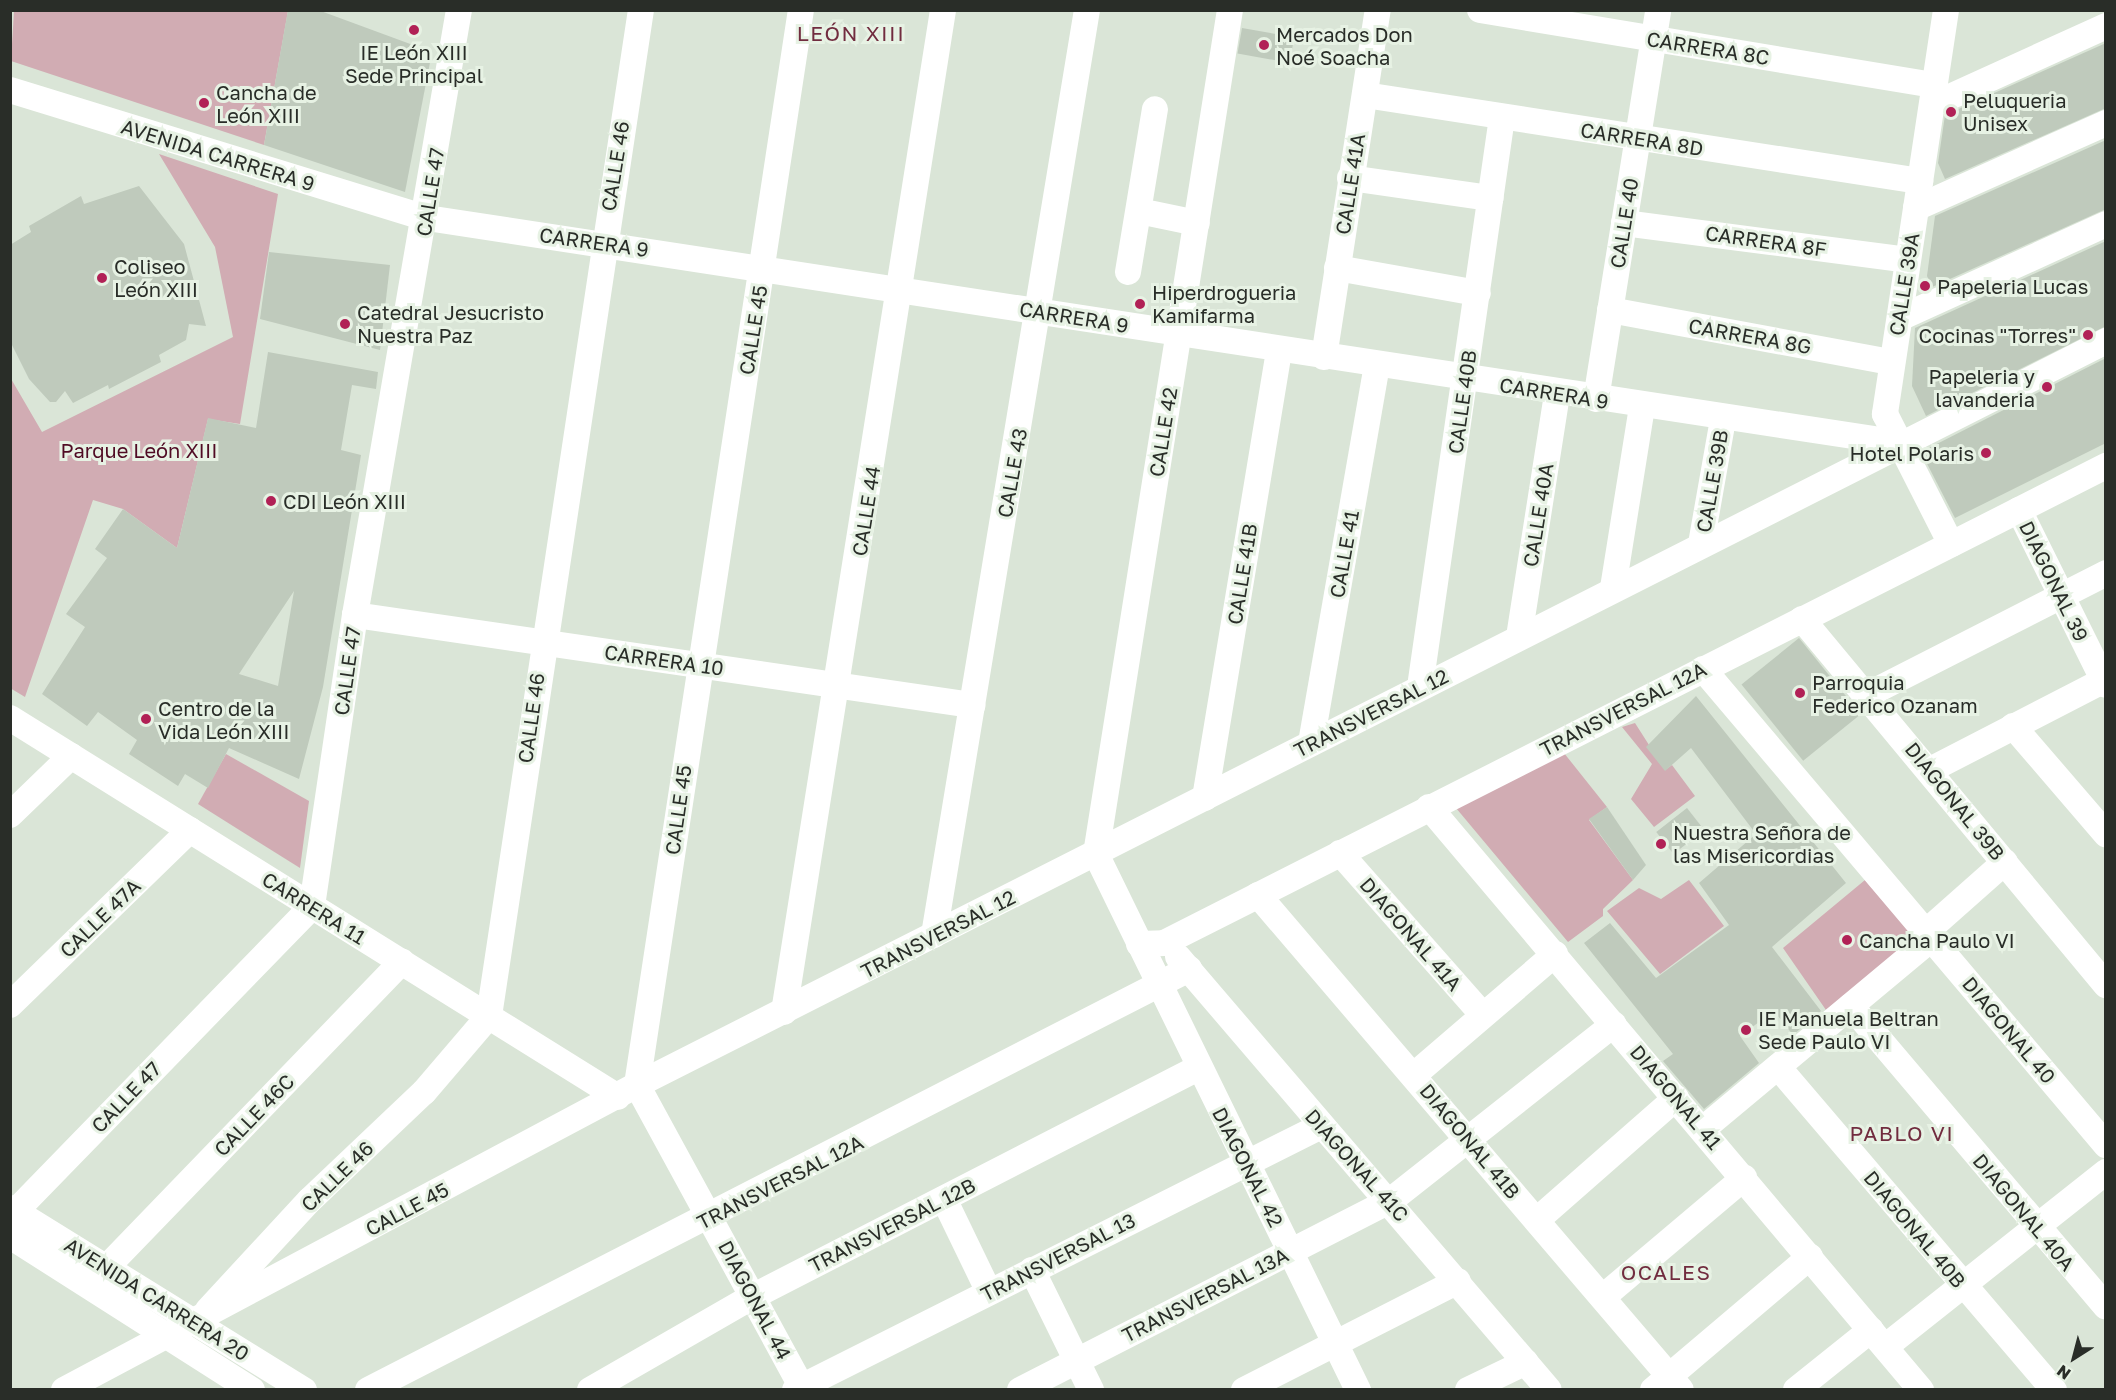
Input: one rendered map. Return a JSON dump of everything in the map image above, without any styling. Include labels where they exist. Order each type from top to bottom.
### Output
[{"type":"street","name":"CALLE 47","points":[[12,1218],[312,906],[334,690],[355,615],[427,218],[459,10]]},
{"type":"street","name":"CALLE 46","points":[[200,1320],[238,1274],[424,1092],[489,1016],[542,642],[641,10]]},
{"type":"street","name":"CALLE 45","points":[[64,1389],[200,1320],[628,1091],[763,268],[801,10]]},
{"type":"street","name":"CALLE 44","points":[[784,1012],[901,289],[943,10]]},
{"type":"street","name":"CALLE 43","points":[[934,935],[1039,312],[1087,10]]},
{"type":"street","name":"CALLE 42","points":[[1096,854],[1230,10]]},
{"type":"street","name":"CALLE 41A","points":[[1324,357],[1350,178],[1378,10]]},
{"type":"street","name":"CARRERA 8C","points":[[1480,10],[1653,39],[1933,95]]},
{"type":"street","name":"CALLE 40","points":[[1596,399],[1658,10]]},
{"type":"street","name":"CALLE 39A","points":[[1946,10],[1899,318],[1890,362],[1884,414],[1951,544]]},
{"type":"street","points":[[1933,95],[2106,26]]},
{"type":"street","name":"AVENIDA CARRERA 9","points":[[10,90],[427,218]]},
{"type":"street","name":"CARRERA 8D","points":[[1365,95],[1920,180]]},
{"type":"street","points":[[1128,272],[1140,211],[1155,109]]},
{"type":"street","name":"CALLE 40B","points":[[1420,687],[1502,117]]},
{"type":"street","points":[[1916,208],[2106,123]]},
{"type":"street","points":[[1350,178],[1491,198]]},
{"type":"street","points":[[1140,211],[1197,223]]},
{"type":"street","name":"CARRERA 9","points":[[427,218],[603,242],[1642,407],[1899,443]]},
{"type":"street","name":"CARRERA 8F","points":[[1624,223],[1908,260]]},
{"type":"street","points":[[1899,318],[2106,224]]},
{"type":"street","points":[[1337,268],[1478,292]]},
{"type":"street","name":"CARRERA 8G","points":[[1610,310],[1890,362]]},
{"type":"street","name":"TRANSVERSAL 12","points":[[628,1091],[1613,588],[2106,341]]},
{"type":"street","name":"CALLE 41B","points":[[1205,798],[1280,350]]},
{"type":"street","name":"CALLE 41","points":[[1311,743],[1377,365]]},
{"type":"street","name":"CALLE 40A","points":[[1519,637],[1557,393]]},
{"type":"street","points":[[1613,588],[1642,407]]},
{"type":"street","name":"CALLE 39B","points":[[1701,544],[1723,419]]},
{"type":"street","name":"TRANSVERSAL 12A","points":[[1151,944],[1258,895],[2106,466]]},
{"type":"street","name":"DIAGONAL 39","points":[[2019,510],[2104,682]]},
{"type":"street","points":[[1868,695],[2106,573]]},
{"type":"street","name":"CARRERA 10","points":[[355,615],[972,705]]},
{"type":"street","name":"DIAGONAL 39B","points":[[1802,619],[1868,695],[2106,985]]},
{"type":"street","name":"DIAGONAL 40","points":[[1703,669],[2106,1145]]},
{"type":"street","points":[[1930,771],[2013,726],[2104,682]]},
{"type":"street","name":"CARRERA 11","points":[[10,718],[489,1016],[628,1091]]},
{"type":"street","points":[[2013,726],[2106,834]]},
{"type":"street","points":[[10,815],[70,756]]},
{"type":"street","name":"DIAGONAL 41","points":[[1429,807],[1921,1389]]},
{"type":"street","name":"CALLE 47A","points":[[10,1005],[190,830]]},
{"type":"street","name":"DIAGONAL 41A","points":[[1340,853],[1483,1015]]},
{"type":"street","points":[[1096,854],[1151,944]]},
{"type":"street","points":[[1703,1129],[1851,1006],[2005,862]]},
{"type":"street","name":"DIAGONAL 41B","points":[[1258,895],[1603,1298],[1667,1385]]},
{"type":"street","name":"DIAGONAL 41C","points":[[1151,944],[1189,969],[1549,1389]]},
{"type":"street","name":"DIAGONAL 42","points":[[1151,944],[1158,987],[1358,1389]]},
{"type":"street","points":[[1414,1075],[1555,954]]},
{"type":"street","name":"CALLE 46C","points":[[106,1268],[402,962]]},
{"type":"street","name":"TRANSVERSAL 12A","points":[[368,1389],[711,1217],[1189,969]]},
{"type":"street","name":"DIAGONAL 40A","points":[[1851,1006],[2106,1308]]},
{"type":"street","name":"TRANSVERSAL 13A","points":[[1020,1389],[1390,1201],[1614,1024]]},
{"type":"street","name":"DIAGONAL 40B","points":[[1778,1067],[2054,1389]]},
{"type":"street","name":"TRANSVERSAL 12B","points":[[590,1389],[752,1297],[1198,1068]]},
{"type":"street","name":"DIAGONAL 44","points":[[628,1091],[711,1217],[800,1388]]},
{"type":"street","points":[[1537,1220],[1676,1098]]},
{"type":"street","name":"TRANSVERSAL 13","points":[[800,1388],[1322,1126]]},
{"type":"street","points":[[1796,1389],[1963,1285],[2106,1172]]},
{"type":"street","points":[[1603,1298],[1744,1178]]},
{"type":"street","points":[[944,1199],[989,1292]]},
{"type":"street","name":"AVENIDA CARRERA 20","points":[[12,1218],[200,1320],[304,1389]]},
{"type":"street","name":"AVENIDA CARRERA 20","points":[[12,1218],[170,1335],[252,1389]]},
{"type":"street","points":[[1667,1385],[1810,1257]]},
{"type":"street","points":[[1032,1270],[1091,1389]]},
{"type":"street","points":[[1244,1389],[1458,1281]]},
{"type":"street","points":[[1468,1389],[1526,1362]]},
{"type":"green space","name":"Cancha de León XIII","points":[[14,11],[288,11],[264,145],[11,61]]},
{"type":"green space","name":"Parque León XIII","points":[[159,154],[278,194],[240,424],[208,419],[177,548],[123,509],[93,500],[25,697],[10,688],[10,377],[42,432],[233,337],[215,247]]},
{"type":"green space","points":[[1635,723],[1665,770],[1672,765],[1695,796],[1654,827],[1631,799],[1652,764],[1622,727]]},
{"type":"green space","points":[[1564,753],[1607,807],[1589,820],[1633,880],[1603,909],[1603,916],[1568,942],[1456,808]]},
{"type":"green space","points":[[226,754],[309,801],[300,868],[198,804]]},
{"type":"green space","points":[[1689,880],[1724,926],[1660,974],[1607,911],[1639,888],[1661,899]]},
{"type":"green space","name":"Cancha Paulo VI","points":[[1865,880],[1910,932],[1904,937],[1910,945],[1826,1010],[1783,948]]},
{"type":"building","points":[[288,10],[318,10],[432,52],[405,192],[264,145]]},
{"type":"building","name":"Mercados Don Noé Soacha","points":[[1242,28],[1294,37],[1290,63],[1237,54]]},
{"type":"building","points":[[2106,43],[2106,108],[1945,179],[1938,163],[1945,115]]},
{"type":"building","points":[[2106,140],[2106,209],[1932,287],[1927,276],[1935,216]]},
{"type":"building","name":"Coliseo León XIII","points":[[139,186],[184,244],[206,326],[189,324],[186,340],[159,355],[161,362],[109,389],[108,385],[73,403],[65,391],[56,402],[50,402],[29,379],[10,341],[10,245],[31,232],[29,226],[81,196],[84,204]]},
{"type":"building","points":[[2106,241],[2106,326],[1926,416],[1912,386],[1915,328]]},
{"type":"building","name":"Catedral Jesucristo Nuestra Paz","points":[[269,252],[390,265],[380,350],[260,319]]},
{"type":"building","points":[[268,352],[378,372],[376,389],[352,385],[341,450],[361,455],[323,687],[299,779],[229,748],[208,788],[185,774],[178,786],[129,754],[137,740],[98,712],[87,726],[42,694],[85,627],[66,614],[107,558],[95,549],[123,509],[177,548],[208,418],[256,428]],"holes":[[[294,591],[278,686],[239,674]]]},
{"type":"building","points":[[2106,358],[2106,443],[1955,518],[1921,452]]},
{"type":"building","name":"Parroquia Federico Ozanam","points":[[1799,638],[1861,714],[1803,761],[1741,685]]},
{"type":"building","points":[[1696,696],[1846,883],[1772,947],[1821,1011],[1793,1035],[1774,1011],[1740,1036],[1759,1063],[1704,1109],[1663,1061],[1673,1054],[1584,943],[1610,923],[1656,978],[1729,925],[1699,883],[1756,834],[1691,748],[1665,771],[1646,747]]},
{"type":"building","points":[[1607,807],[1646,865],[1633,880],[1589,819]]},
{"type":"building","points":[[1687,808],[1704,830],[1674,854],[1656,832]]},
{"type":"place","name":"IE León XIII Sede Principal","points":[[414,30]]},
{"type":"place","name":"Mercados Don Noé Soacha","points":[[1264,45]]},
{"type":"place","name":"Cancha de León XIII","points":[[204,103]]},
{"type":"place","name":"Peluqueria Unisex","points":[[1951,112]]},
{"type":"place","name":"Coliseo León XIII","points":[[102,278]]},
{"type":"place","name":"Papeleria Lucas","points":[[1925,286]]},
{"type":"place","name":"Hiperdrogueria Kamifarma","points":[[1140,304]]},
{"type":"place","name":"Catedral Jesucristo Nuestra Paz","points":[[345,324]]},
{"type":"place","name":"Cocinas \"Torres\"","points":[[2088,335]]},
{"type":"place","name":"Papeleria y lavanderia","points":[[2047,387]]},
{"type":"place","name":"Hotel Polaris","points":[[1986,453]]},
{"type":"place","name":"CDI León XIII","points":[[271,501]]},
{"type":"place","name":"Parroquia Federico Ozanam","points":[[1800,693]]},
{"type":"place","name":"Centro de la Vida León XIII","points":[[146,719]]},
{"type":"place","name":"Nuestra Señora de las Misericordias","points":[[1661,844]]},
{"type":"place","name":"Cancha Paulo VI","points":[[1847,940]]},
{"type":"place","name":"IE Manuela Beltran Sede Paulo VI","points":[[1746,1030]]},
{"type":"district","name":"LEÓN XIII","points":[[851,33]]},
{"type":"district","name":"PABLO VI","points":[[1902,1133]]},
{"type":"district","name":"OCALES","points":[[1666,1272]]}]
